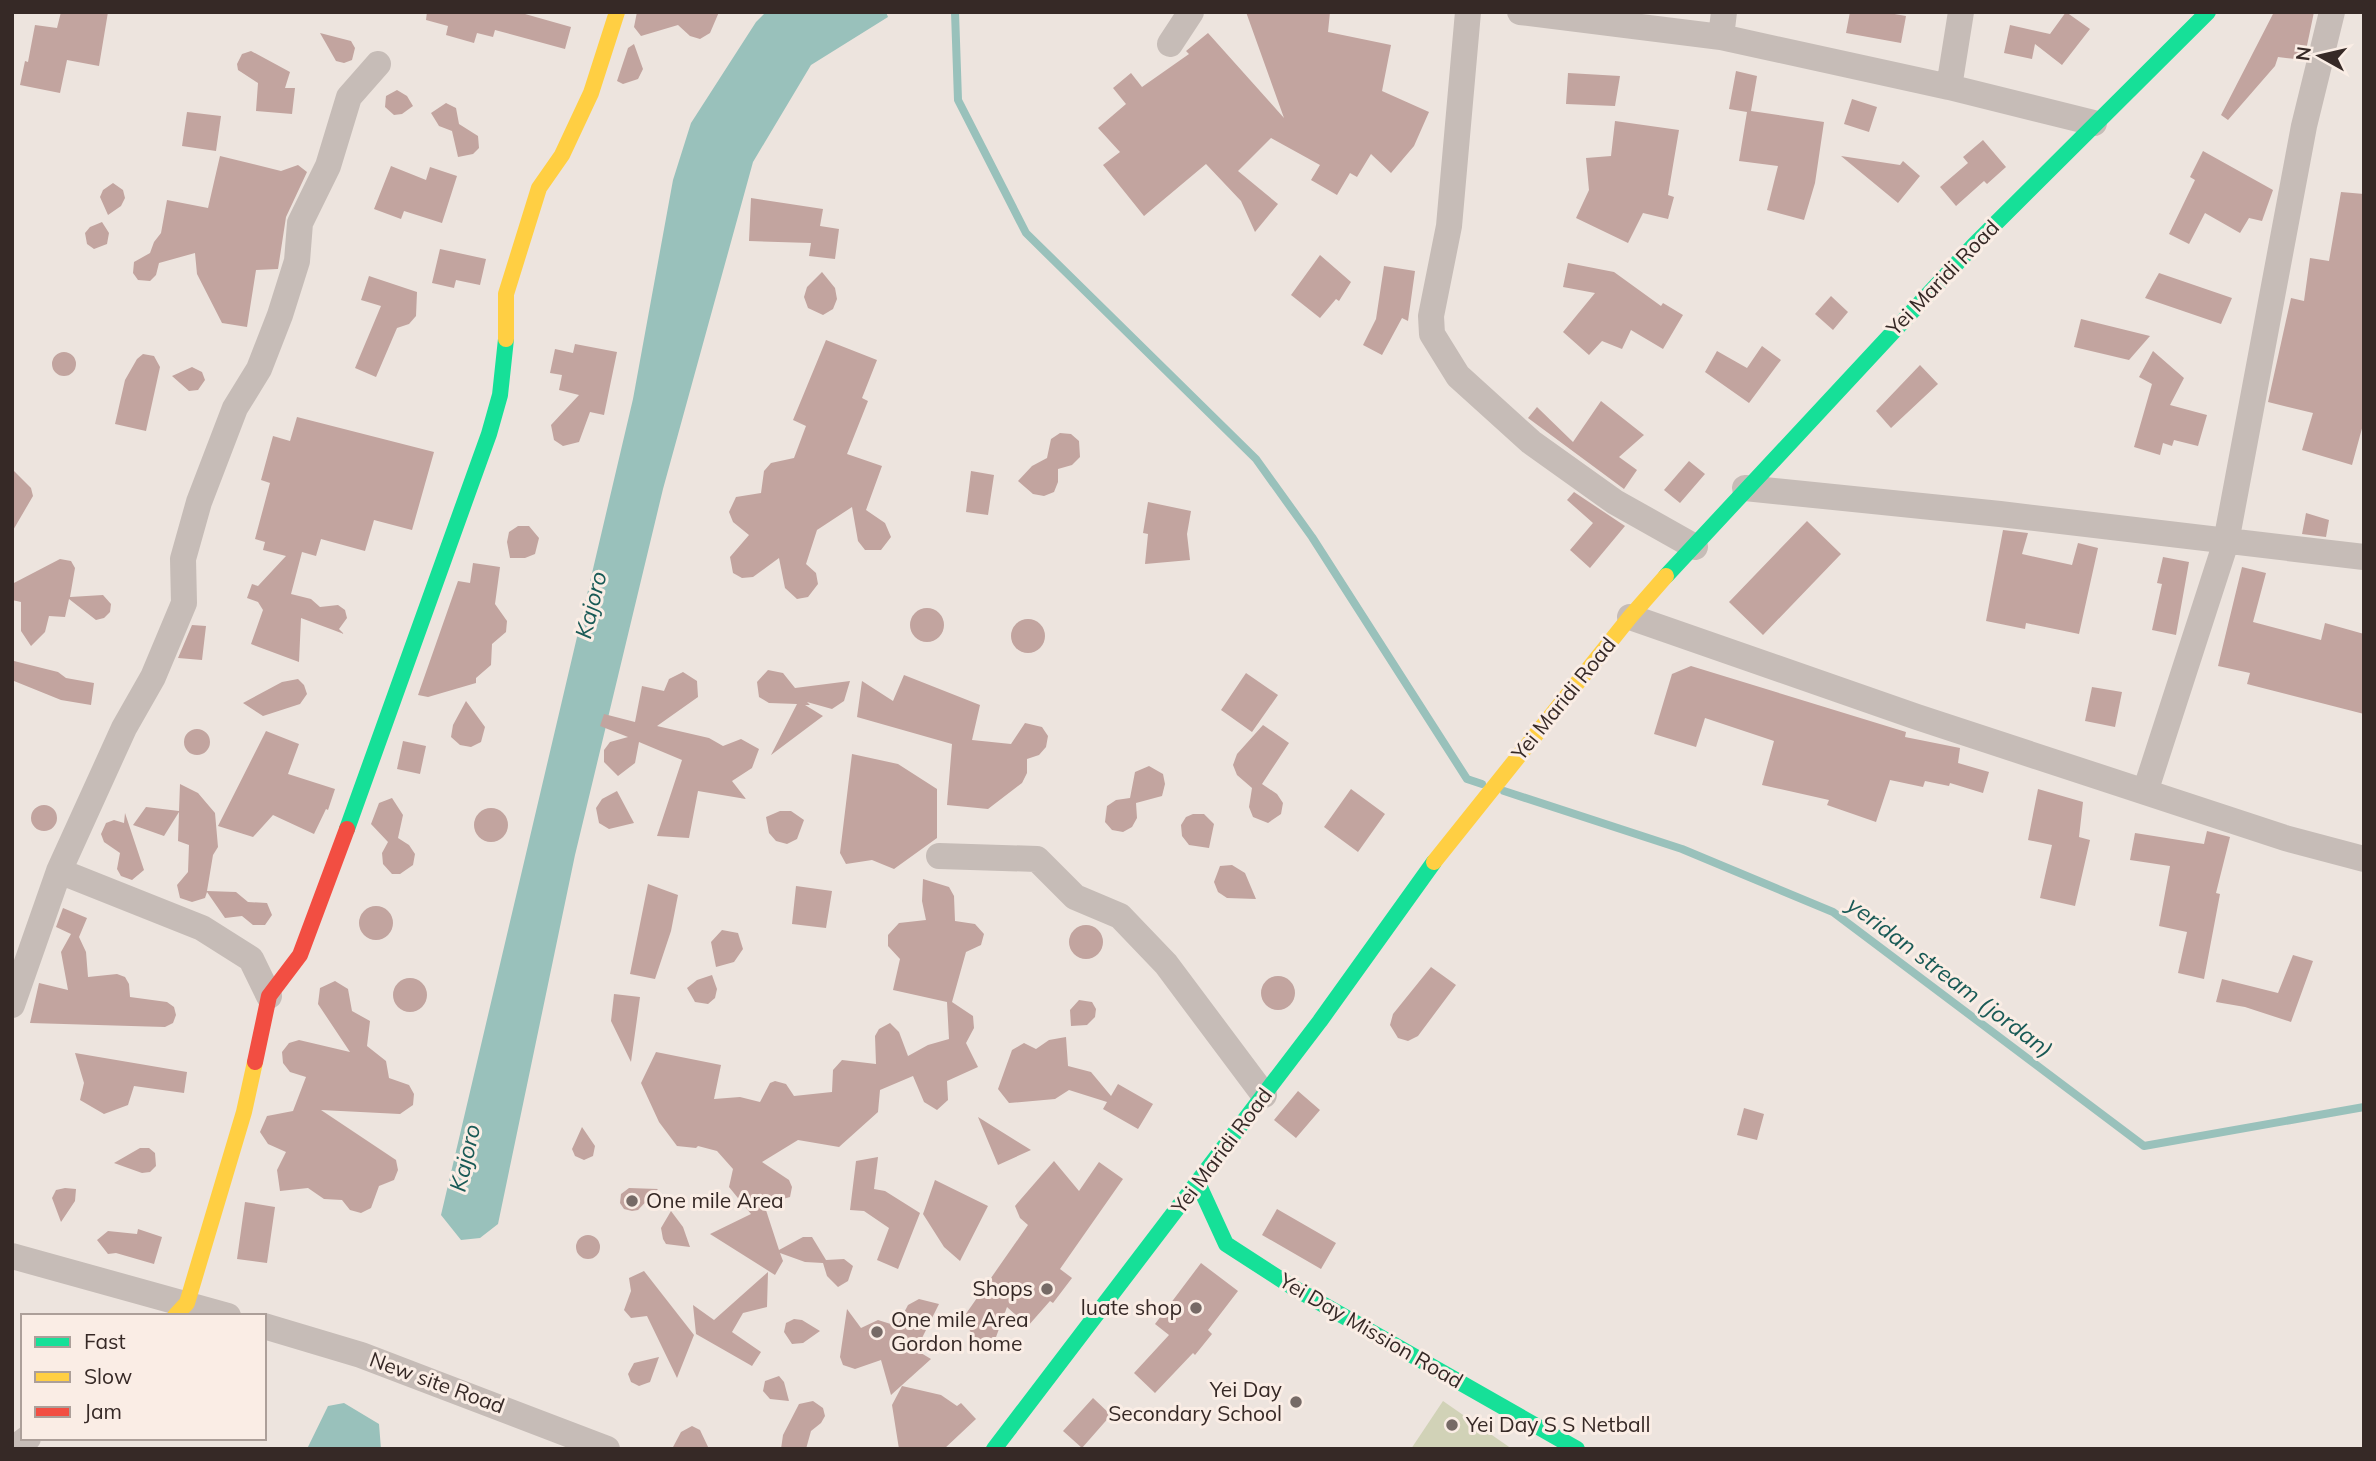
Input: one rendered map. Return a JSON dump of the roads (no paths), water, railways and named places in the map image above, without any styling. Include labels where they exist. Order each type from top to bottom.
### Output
[{"type":"main road","points":[[181,1310],[244,1112],[269,996],[300,955],[489,434],[500,395],[508,321],[506,295],[539,188],[562,155],[591,93],[617,12]]},
{"type":"main road","name":"Yei Maridi Road","points":[[994,1449],[1320,1021],[1413,888],[1630,617],[1745,488],[2094,123],[2208,12]]},
{"type":"main road","name":"Yei Day Mission Road","points":[[1198,1183],[1226,1244],[1294,1288],[1577,1449]]},
{"type":"street","points":[[1170,44],[1191,12]]},
{"type":"street","points":[[1468,12],[1450,212],[1431,316],[1432,334],[1458,376],[1531,442],[1615,502],[1695,547]]},
{"type":"street","points":[[1520,12],[1723,25],[1949,87],[2094,123]]},
{"type":"street","points":[[1949,87],[1961,12]]},
{"type":"street","points":[[2145,792],[2226,542],[2304,126],[2332,12]]},
{"type":"street","points":[[12,1005],[60,872],[124,728],[153,677],[184,603],[183,559],[199,502],[235,408],[259,369],[280,315],[297,261],[300,223],[328,166],[349,96],[379,64]]},
{"type":"street","points":[[1745,488],[2000,514],[2364,557]]},
{"type":"street","points":[[1630,617],[2145,792],[2285,838],[2364,859]]},
{"type":"street","points":[[939,856],[1037,859],[1075,897],[1120,916],[1166,964],[1264,1095]]},
{"type":"street","points":[[60,872],[202,928],[251,959],[269,996]]},
{"type":"street","points":[[12,1256],[181,1310],[212,1314]]},
{"type":"street","name":"New site Road","points":[[266,1327],[360,1355],[607,1449]]},
{"type":"water","name":"Kajoro","points":[[766,12],[886,12],[888,17],[811,65],[753,162],[663,489],[575,855],[498,1224],[480,1238],[461,1240],[441,1215],[633,399],[673,180],[691,123],[756,22]]},
{"type":"water","points":[[344,1403],[379,1424],[381,1449],[307,1449],[328,1406]]},
{"type":"waterway","points":[[955,12],[958,100],[1026,233],[1256,459],[1312,537],[1467,779],[1482,784]]},
{"type":"waterway","name":"yeridan stream (jordan)","points":[[1504,791],[1682,849],[1833,912],[2144,1146],[2364,1107]]},
{"type":"place","name":"One mile Area","points":[[632,1201]]},
{"type":"place","name":"Shops","points":[[1047,1289]]},
{"type":"place","name":"luate shop","points":[[1196,1308]]},
{"type":"place","name":"One mile Area Gordon home","points":[[877,1332]]},
{"type":"place","name":"Yei Day Secondary School","points":[[1296,1402]]},
{"type":"place","name":"Yei Day S S Netball","points":[[1452,1425]]}]
